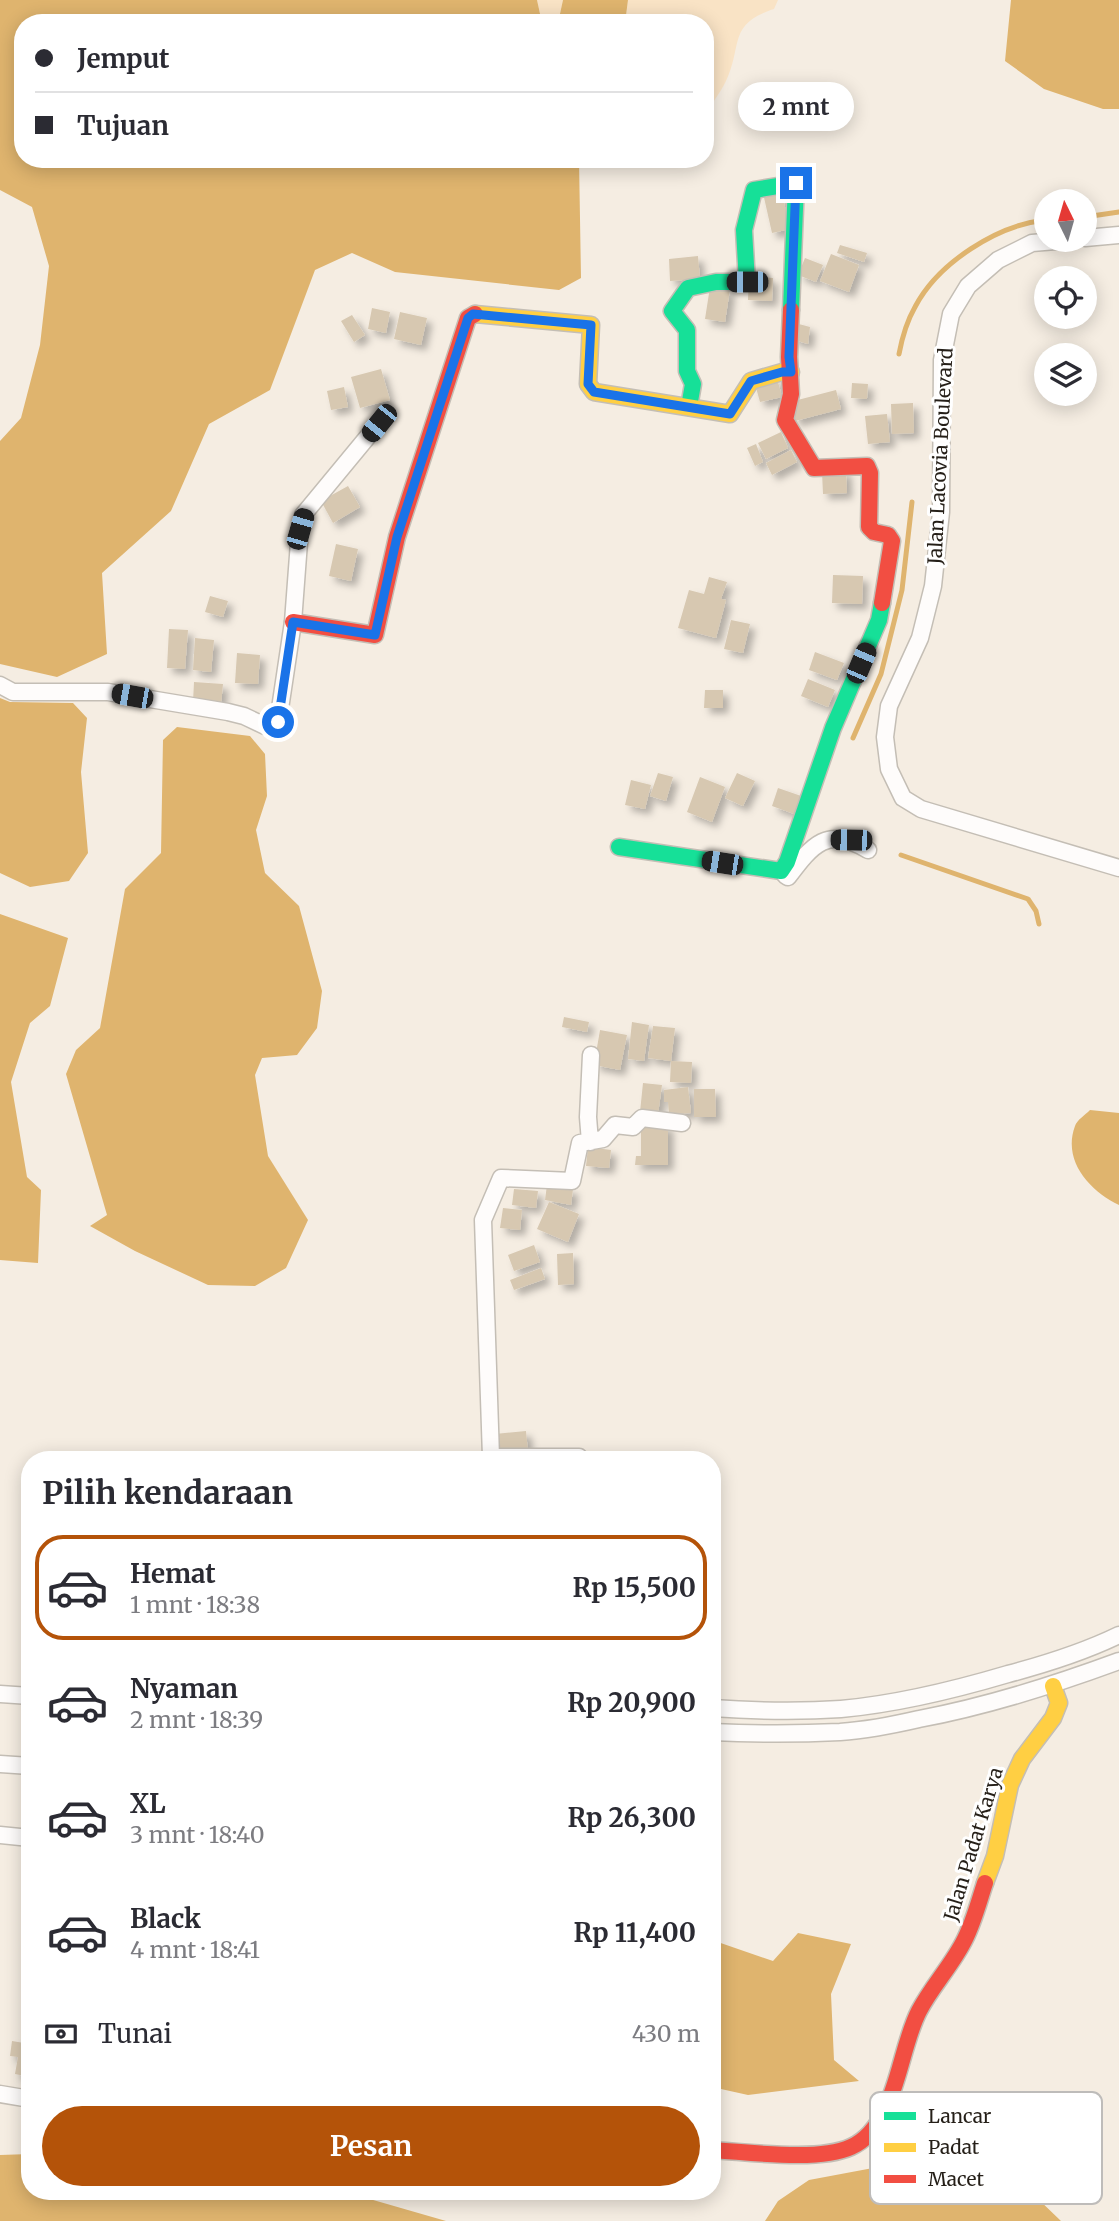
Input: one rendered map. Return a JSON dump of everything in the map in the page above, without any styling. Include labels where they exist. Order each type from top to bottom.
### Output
[{"type":"street","points":[[689,407],[692,384],[687,371],[687,330],[672,310],[688,288],[716,282],[747,282],[744,230],[754,190],[796,183],[789,357],[792,394],[785,420],[813,467],[867,466],[870,473],[869,527],[874,532],[888,535],[892,541],[879,620],[833,728],[787,862],[780,871]]},
{"type":"street","points":[[1097,237],[1119,235]]},
{"type":"street","name":"Jalan Lacovia Boulevard","points":[[1034,243],[998,260],[968,286],[951,314],[942,360],[941,512],[933,586],[920,638],[889,706],[885,737],[889,769],[903,798],[921,810],[1119,868]]},
{"type":"street","points":[[293,622],[375,635],[397,537],[468,318],[473,314],[591,325],[588,384],[594,392],[730,414],[751,381],[791,372]]},
{"type":"street","points":[[0,685],[13,692],[108,692],[228,712],[265,726],[278,722],[293,622],[303,515],[379,423]]},
{"type":"street","points":[[619,847],[780,871],[788,877],[809,850],[826,839],[851,840],[868,850]]},
{"type":"street","points":[[590,1142],[588,1117],[592,1055]]},
{"type":"street","points":[[491,1451],[483,1220],[501,1178],[572,1181],[580,1143],[603,1139],[615,1125],[633,1127],[642,1118],[682,1123]]},
{"type":"street","points":[[721,1709],[840,1709],[880,1704],[960,1688],[1046,1664],[1119,1635]]},
{"type":"street","points":[[721,1732],[842,1732],[883,1727],[965,1710],[1053,1686],[1119,1661]]},
{"type":"street","name":"Jalan Padat Karya","points":[[891,2092],[918,2012],[965,1940],[995,1856],[1010,1785],[1022,1759],[1053,1717],[1059,1703],[1053,1686]]},
{"type":"street","points":[[0,1694],[21,1695]]},
{"type":"street","points":[[840,1709],[842,1732]]},
{"type":"street","points":[[0,1764],[21,1765]]},
{"type":"street","points":[[0,1835],[21,1837]]},
{"type":"street","points":[[0,2094],[21,2098]]},
{"type":"street","name":"Jalan Padat Karya","points":[[721,2150],[827,2154],[848,2149],[870,2133]]},
{"type":"shaded area","points":[[0,0],[537,0],[540,14],[14,14],[14,168],[579,168],[581,278],[559,290],[395,272],[352,253],[315,270],[270,390],[209,424],[171,511],[102,573],[107,654],[57,677],[0,664],[0,441],[21,418],[40,345],[49,266],[32,207],[0,190]]},
{"type":"shaded area","points":[[537,0],[563,0],[560,14],[540,14]]},
{"type":"shaded area","points":[[563,0],[628,0],[626,14],[560,14]]},
{"type":"shaded area","points":[[628,0],[778,0],[774,9],[759,15],[743,29],[726,81],[714,101],[714,14],[626,14]]},
{"type":"shaded area","points":[[1011,0],[1119,0],[1119,109],[1103,109],[1044,89],[1005,61]]},
{"type":"shaded area","points":[[0,698],[10,702],[73,703],[87,718],[81,772],[88,853],[69,881],[30,887],[0,873]]},
{"type":"shaded area","points":[[177,727],[250,736],[265,754],[267,796],[256,830],[265,873],[299,906],[322,991],[317,1028],[297,1055],[262,1058],[255,1075],[268,1156],[308,1220],[286,1268],[255,1286],[208,1285],[135,1251],[90,1226],[107,1215],[66,1074],[76,1050],[100,1028],[125,889],[161,853],[163,740]]},
{"type":"shaded area","points":[[0,914],[68,938],[50,1006],[30,1023],[11,1082],[27,1177],[41,1190],[38,1263],[0,1260]]},
{"type":"shaded area","points":[[1090,1110],[1119,1113],[1119,1205],[1089,1183],[1081,1173],[1072,1151],[1075,1126]]},
{"type":"shaded area","points":[[798,1933],[851,1944],[831,1994],[834,2060],[859,2081],[748,2095],[721,2089],[721,1943],[773,1961]]},
{"type":"shaded area","points":[[21,2154],[21,2200],[373,2200],[446,2221],[0,2221],[0,2155]]},
{"type":"shaded area","points":[[870,2169],[870,2204],[1043,2204],[1061,2221],[765,2221],[778,2201],[809,2180]]},
{"type":"building","points":[[763,193],[788,195],[783,198],[790,229],[772,233]]},
{"type":"building","points":[[840,245],[867,253],[864,262],[837,253]]},
{"type":"building","points":[[831,254],[859,265],[849,292],[820,281]]},
{"type":"building","points":[[698,256],[700,279],[670,281],[669,259]]},
{"type":"building","points":[[805,258],[823,265],[816,282],[798,275]]},
{"type":"building","points":[[749,276],[773,278],[772,301],[748,300]]},
{"type":"building","points":[[710,287],[730,289],[725,322],[705,319]]},
{"type":"building","points":[[372,308],[390,312],[386,333],[368,329]]},
{"type":"building","points":[[400,312],[427,318],[421,345],[394,339]]},
{"type":"building","points":[[352,315],[365,335],[354,342],[341,321]]},
{"type":"building","points":[[795,323],[810,327],[808,344],[791,339]]},
{"type":"building","points":[[381,369],[390,400],[360,408],[351,377]]},
{"type":"building","points":[[777,378],[782,397],[760,402],[755,384]]},
{"type":"building","points":[[852,383],[868,384],[867,399],[851,398]]},
{"type":"building","points":[[344,387],[348,407],[331,410],[327,391]]},
{"type":"building","points":[[836,390],[841,409],[795,421],[790,402]]},
{"type":"building","points":[[913,403],[914,433],[892,434],[891,404]]},
{"type":"building","points":[[887,414],[890,442],[868,444],[865,416]]},
{"type":"building","points":[[781,432],[788,448],[766,459],[758,443]]},
{"type":"building","points":[[756,444],[763,462],[755,466],[747,448]]},
{"type":"building","points":[[791,450],[797,462],[772,475],[766,463]]},
{"type":"building","points":[[846,470],[847,493],[823,494],[822,472]]},
{"type":"building","points":[[348,486],[360,507],[333,523],[321,501]]},
{"type":"building","points":[[336,544],[358,549],[351,581],[329,576]]},
{"type":"building","points":[[833,575],[863,576],[862,604],[832,603]]},
{"type":"building","points":[[709,577],[727,582],[721,599],[726,600],[716,638],[678,628],[689,590],[704,594]]},
{"type":"building","points":[[210,596],[228,601],[223,617],[205,612]]},
{"type":"building","points":[[731,620],[750,624],[743,653],[724,649]]},
{"type":"building","points":[[169,629],[188,630],[185,669],[167,668]]},
{"type":"building","points":[[195,638],[214,640],[211,672],[193,670]]},
{"type":"building","points":[[815,652],[844,663],[837,680],[809,670]]},
{"type":"building","points":[[237,653],[260,655],[258,684],[235,683]]},
{"type":"building","points":[[808,679],[835,690],[828,707],[801,696]]},
{"type":"building","points":[[194,682],[223,684],[221,704],[193,702]]},
{"type":"building","points":[[705,690],[723,690],[723,708],[704,708]]},
{"type":"building","points":[[658,773],[673,777],[666,801],[650,796]]},
{"type":"building","points":[[737,773],[755,781],[743,806],[725,798]]},
{"type":"building","points":[[700,777],[725,787],[712,822],[687,812]]},
{"type":"building","points":[[631,780],[651,785],[645,809],[625,805]]},
{"type":"building","points":[[778,788],[804,797],[797,815],[772,806]]},
{"type":"building","points":[[564,1017],[589,1022],[587,1032],[562,1027]]},
{"type":"building","points":[[632,1022],[649,1025],[644,1061],[628,1059]]},
{"type":"building","points":[[653,1026],[675,1028],[671,1061],[648,1058]]},
{"type":"building","points":[[600,1030],[627,1035],[620,1070],[594,1065]]},
{"type":"building","points":[[671,1061],[692,1062],[691,1083],[670,1082]]},
{"type":"building","points":[[643,1083],[662,1085],[658,1114],[640,1112]]},
{"type":"building","points":[[688,1087],[691,1113],[669,1114],[668,1102],[664,1102],[664,1090]]},
{"type":"building","points":[[694,1089],[715,1089],[716,1117],[694,1117]]},
{"type":"building","points":[[641,1125],[668,1125],[668,1165],[635,1165],[636,1156],[641,1156]]},
{"type":"building","points":[[588,1147],[611,1150],[609,1168],[586,1166]]},
{"type":"building","points":[[547,1185],[573,1189],[571,1205],[545,1200]]},
{"type":"building","points":[[514,1189],[538,1191],[536,1208],[512,1205]]},
{"type":"building","points":[[549,1202],[579,1214],[568,1242],[537,1229]]},
{"type":"building","points":[[503,1208],[522,1210],[520,1230],[500,1228]]},
{"type":"building","points":[[534,1245],[540,1262],[514,1271],[508,1255]]},
{"type":"building","points":[[573,1253],[574,1284],[558,1285],[557,1254]]},
{"type":"building","points":[[541,1268],[545,1279],[514,1290],[510,1280]]},
{"type":"building","points":[[526,1431],[528,1451],[496,1451],[495,1434]]},
{"type":"building","points":[[12,2041],[21,2042],[21,2075],[15,2074],[18,2057],[10,2056]]},
{"type":"waterway","points":[[1097,215],[1119,212]]},
{"type":"waterway","points":[[899,354],[915,307],[938,276],[954,261],[989,238],[1034,222]]},
{"type":"waterway","points":[[853,738],[881,674],[902,590],[912,502]]},
{"type":"waterway","points":[[901,855],[1028,899],[1036,911],[1039,924]]},
{"type":"traffic: fast","points":[[689,407],[693,384],[687,371],[687,330],[672,311],[688,288],[716,282],[747,282],[744,230],[754,190],[796,183],[791,310]]},
{"type":"traffic: fast","points":[[619,847],[781,871],[787,862],[833,728],[879,620],[882,603]]},
{"type":"traffic: slow","points":[[475,314],[591,325],[588,384],[594,392],[730,414],[751,381],[791,372]]},
{"type":"traffic: slow","points":[[985,1883],[995,1856],[1010,1785],[1022,1759],[1053,1718],[1059,1703],[1053,1686]]},
{"type":"traffic: jam","points":[[791,310],[791,394],[785,420],[814,468],[867,466],[870,473],[869,527],[874,532],[888,535],[892,541],[882,603]]},
{"type":"traffic: jam","points":[[293,622],[375,635],[397,537],[468,318],[475,314]]},
{"type":"traffic: jam","points":[[892,2092],[919,2011],[965,1939],[985,1883]]},
{"type":"traffic: jam","points":[[721,2151],[783,2155],[821,2154],[851,2147],[870,2132]]},
{"type":"route","points":[[278,722],[293,622],[375,635],[397,537],[468,318],[473,314],[591,325],[588,384],[594,392],[730,414],[751,381],[791,372],[789,357],[796,183]]}]
